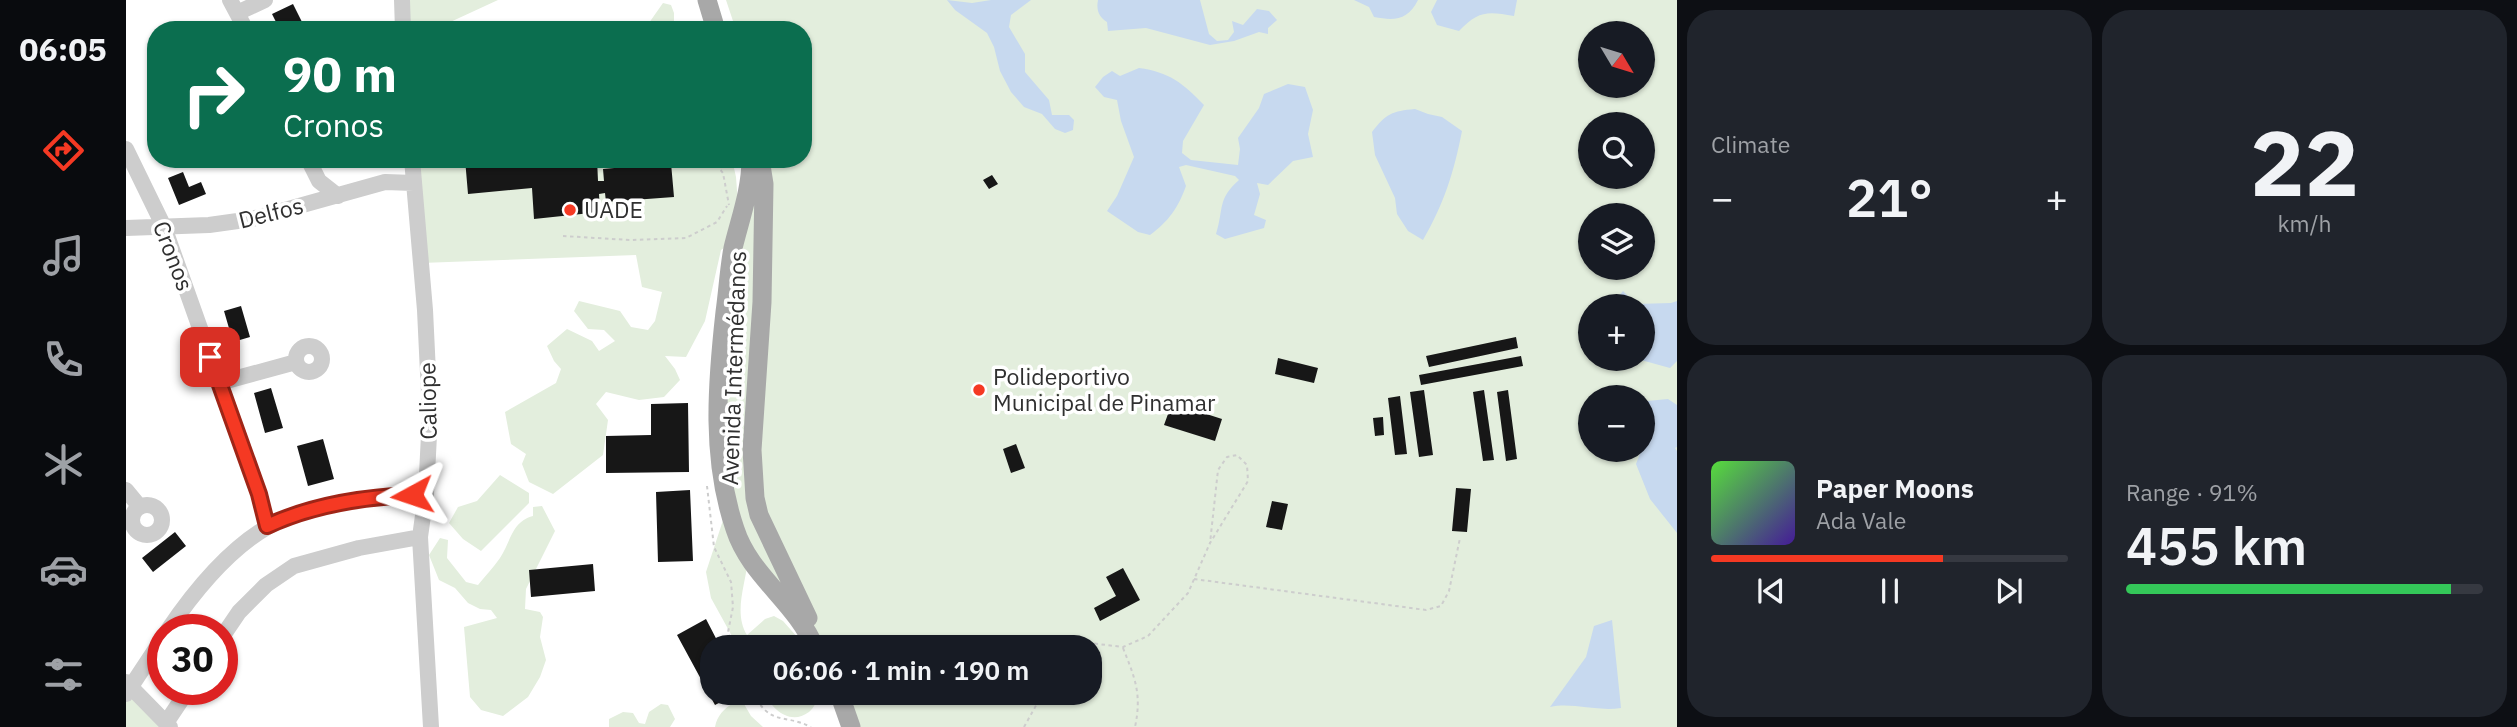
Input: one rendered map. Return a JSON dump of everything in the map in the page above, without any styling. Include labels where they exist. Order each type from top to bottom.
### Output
[{"type":"main road","points":[[709,0],[715,21]]},
{"type":"main road","name":"Avenida Intermédanos","points":[[750,168],[744,208],[733,250],[717,381],[722,465],[728,505],[742,549],[758,574],[801,622],[808,635]]},
{"type":"main road","name":"Avenida Intermédanos","points":[[761,168],[764,184],[762,302],[752,450],[755,498],[764,525],[815,635]]},
{"type":"main road","points":[[836,705],[844,727]]},
{"type":"main road","points":[[843,705],[851,727]]},
{"type":"street","points":[[234,6],[265,0]]},
{"type":"street","points":[[401,0],[402,21]]},
{"type":"street","name":"Cronos","points":[[126,149],[164,227],[259,494],[267,526]]},
{"type":"street","points":[[307,204],[313,194],[311,168]]},
{"type":"street","points":[[312,168],[319,181],[338,196]]},
{"type":"street","name":"Caliope","points":[[413,168],[425,310],[430,415],[426,494],[420,537],[431,727]]},
{"type":"street","name":"Delfos","points":[[126,228],[230,223],[386,182],[414,183]]},
{"type":"street","points":[[219,383],[296,362]]},
{"type":"street","points":[[126,490],[140,507]]},
{"type":"street","points":[[181,614],[219,565],[267,526],[288,516],[341,503],[426,494]]},
{"type":"street","points":[[238,614],[257,594],[294,566],[359,548],[420,537]]},
{"type":"street","points":[[147,660],[127,687],[168,725],[179,705]]},
{"type":"path","points":[[563,236],[630,240],[686,239],[717,222],[727,205],[723,173],[719,168]]},
{"type":"path","points":[[727,205],[735,206]]},
{"type":"path","points":[[1102,644],[1123,647],[1148,636],[1188,593],[1210,543],[1248,481],[1247,465],[1237,455],[1227,457],[1218,470],[1210,543]]},
{"type":"path","points":[[1194,579],[1426,610],[1441,606],[1449,591],[1460,538]]},
{"type":"path","points":[[1123,647],[1138,685],[1135,727]]},
{"type":"path","points":[[759,705],[774,719],[802,722],[811,727]]},
{"type":"path","points":[[1024,727],[1036,705]]},
{"type":"green space","points":[[404,0],[498,0],[452,21],[405,21]]},
{"type":"green space","points":[[726,0],[1677,0],[1677,727],[848,727],[840,705],[1102,705],[1102,635],[808,635],[748,559],[741,598],[741,617],[747,635],[731,635],[711,598],[706,572],[728,505],[724,248],[721,250],[705,321],[686,357],[665,356],[680,380],[664,397],[639,400],[606,392],[596,404],[608,420],[603,455],[553,494],[529,482],[522,464],[526,454],[511,444],[505,412],[556,383],[561,369],[547,346],[567,329],[592,341],[599,351],[615,341],[604,330],[588,329],[574,311],[579,301],[620,311],[631,327],[648,330],[655,321],[662,292],[642,287],[636,255],[421,263],[414,168],[734,168],[738,204],[752,168],[812,168],[812,21],[733,21]]},
{"type":"green space","points":[[663,3],[671,5],[674,21],[650,21]]},
{"type":"green space","points":[[500,475],[529,493],[529,503],[481,551],[463,539],[449,523],[458,507],[477,501]]},
{"type":"green space","points":[[542,506],[555,531],[526,589],[525,609],[540,612],[543,617],[540,637],[546,660],[528,697],[503,716],[481,710],[470,697],[464,627],[497,618],[491,610],[480,609],[468,603],[455,588],[439,580],[429,555],[440,538],[448,540],[447,558],[466,582],[478,585],[500,558],[520,523],[533,516],[533,507]]},
{"type":"green space","points":[[774,616],[783,621],[795,635],[747,635],[765,619]]},
{"type":"green space","points":[[126,681],[170,727],[126,727]]},
{"type":"green space","points":[[661,704],[668,705],[675,719],[670,727],[609,727],[609,719],[623,712],[633,713],[639,723],[645,724],[649,712]]},
{"type":"green space","points":[[745,705],[751,716],[763,727],[715,727],[717,719],[727,707]]},
{"type":"green space","points":[[772,705],[815,705],[809,712],[795,717],[777,710]]},
{"type":"water","points":[[947,0],[972,3],[1031,0],[1011,15],[1009,27],[1025,54],[1025,72],[1049,100],[1052,115],[1069,115],[1074,120],[1073,130],[1065,133],[1055,129],[1042,114],[1024,107],[1011,92],[1000,71],[987,33],[955,10]]},
{"type":"water","points":[[1098,0],[1200,0],[1209,34],[1217,41],[1228,40],[1234,32],[1232,21],[1243,25],[1257,9],[1269,11],[1277,20],[1268,28],[1268,34],[1259,32],[1234,41],[1210,45],[1146,28],[1108,31],[1107,22],[1097,7]]},
{"type":"water","points":[[1354,0],[1418,0],[1410,12],[1388,19],[1374,17],[1369,7]]},
{"type":"water","points":[[1437,0],[1517,0],[1514,16],[1484,14],[1459,31],[1437,25],[1431,12]]},
{"type":"water","points":[[1139,68],[1159,72],[1175,80],[1204,105],[1183,141],[1182,153],[1191,160],[1238,165],[1238,138],[1259,108],[1264,94],[1288,84],[1305,87],[1313,110],[1308,134],[1313,157],[1293,161],[1268,185],[1257,183],[1260,194],[1254,215],[1266,220],[1264,228],[1225,239],[1216,234],[1224,199],[1239,180],[1235,176],[1186,165],[1179,167],[1186,186],[1180,201],[1163,225],[1150,235],[1138,232],[1107,211],[1117,196],[1134,157],[1121,121],[1117,100],[1104,97],[1095,87],[1112,71],[1120,76]]},
{"type":"water","points":[[1415,109],[1442,117],[1462,131],[1447,187],[1423,240],[1408,231],[1397,214],[1395,198],[1375,155],[1372,132],[1390,114]]},
{"type":"water","points":[[1677,301],[1677,361],[1670,368],[1655,364],[1655,303]]},
{"type":"water","points":[[1668,399],[1677,405],[1677,533],[1650,499],[1636,464],[1655,462],[1655,400]]},
{"type":"water","points":[[1612,620],[1621,708],[1550,707],[1586,657],[1594,626]]},
{"type":"building","points":[[293,4],[302,21],[276,21],[272,14]]},
{"type":"building","points":[[466,168],[597,168],[598,181],[604,181],[603,169],[671,168],[674,197],[606,202],[605,193],[599,194],[600,212],[534,219],[532,188],[468,194]]},
{"type":"building","points":[[183,172],[189,187],[201,182],[206,194],[179,205],[168,178]]},
{"type":"building","points":[[992,175],[998,184],[989,189],[983,180]]},
{"type":"building","points":[[241,306],[250,337],[233,342],[224,311]]},
{"type":"building","points":[[1516,337],[1518,348],[1429,367],[1426,356]]},
{"type":"building","points":[[1521,356],[1523,366],[1421,385],[1419,375]]},
{"type":"building","points":[[1278,358],[1318,368],[1314,383],[1275,374]]},
{"type":"building","points":[[271,388],[283,428],[265,433],[254,393]]},
{"type":"building","points":[[1424,390],[1433,455],[1419,457],[1410,392]]},
{"type":"building","points":[[1484,390],[1494,460],[1483,461],[1473,392]]},
{"type":"building","points":[[1508,390],[1517,459],[1506,461],[1497,392]]},
{"type":"building","points":[[1400,396],[1407,454],[1395,455],[1388,398]]},
{"type":"building","points":[[688,403],[689,472],[606,473],[606,436],[651,435],[651,404]]},
{"type":"building","points":[[1172,403],[1222,419],[1215,441],[1164,425]]},
{"type":"building","points":[[1383,417],[1384,435],[1375,436],[1373,418]]},
{"type":"building","points":[[323,439],[334,479],[308,486],[297,446]]},
{"type":"building","points":[[1016,444],[1025,468],[1011,473],[1003,449]]},
{"type":"building","points":[[1456,488],[1471,489],[1467,532],[1452,531]]},
{"type":"building","points":[[690,490],[693,561],[658,562],[656,492]]},
{"type":"building","points":[[1272,501],[1288,504],[1282,530],[1266,527]]},
{"type":"building","points":[[175,532],[186,546],[153,572],[142,558]]},
{"type":"building","points":[[593,564],[595,591],[531,597],[529,570]]},
{"type":"building","points":[[1123,568],[1140,600],[1100,621],[1094,608],[1116,596],[1106,577]]},
{"type":"building","points":[[706,619],[714,635],[700,635],[700,677],[677,635]]},
{"type":"place","name":"UADE","points":[[570,210]]},
{"type":"place","name":"Polideportivo Municipal de Pinamar","points":[[979,390]]},
{"type":"route","points":[[210,357],[259,494],[267,526],[288,516],[341,503],[412,495]]}]
